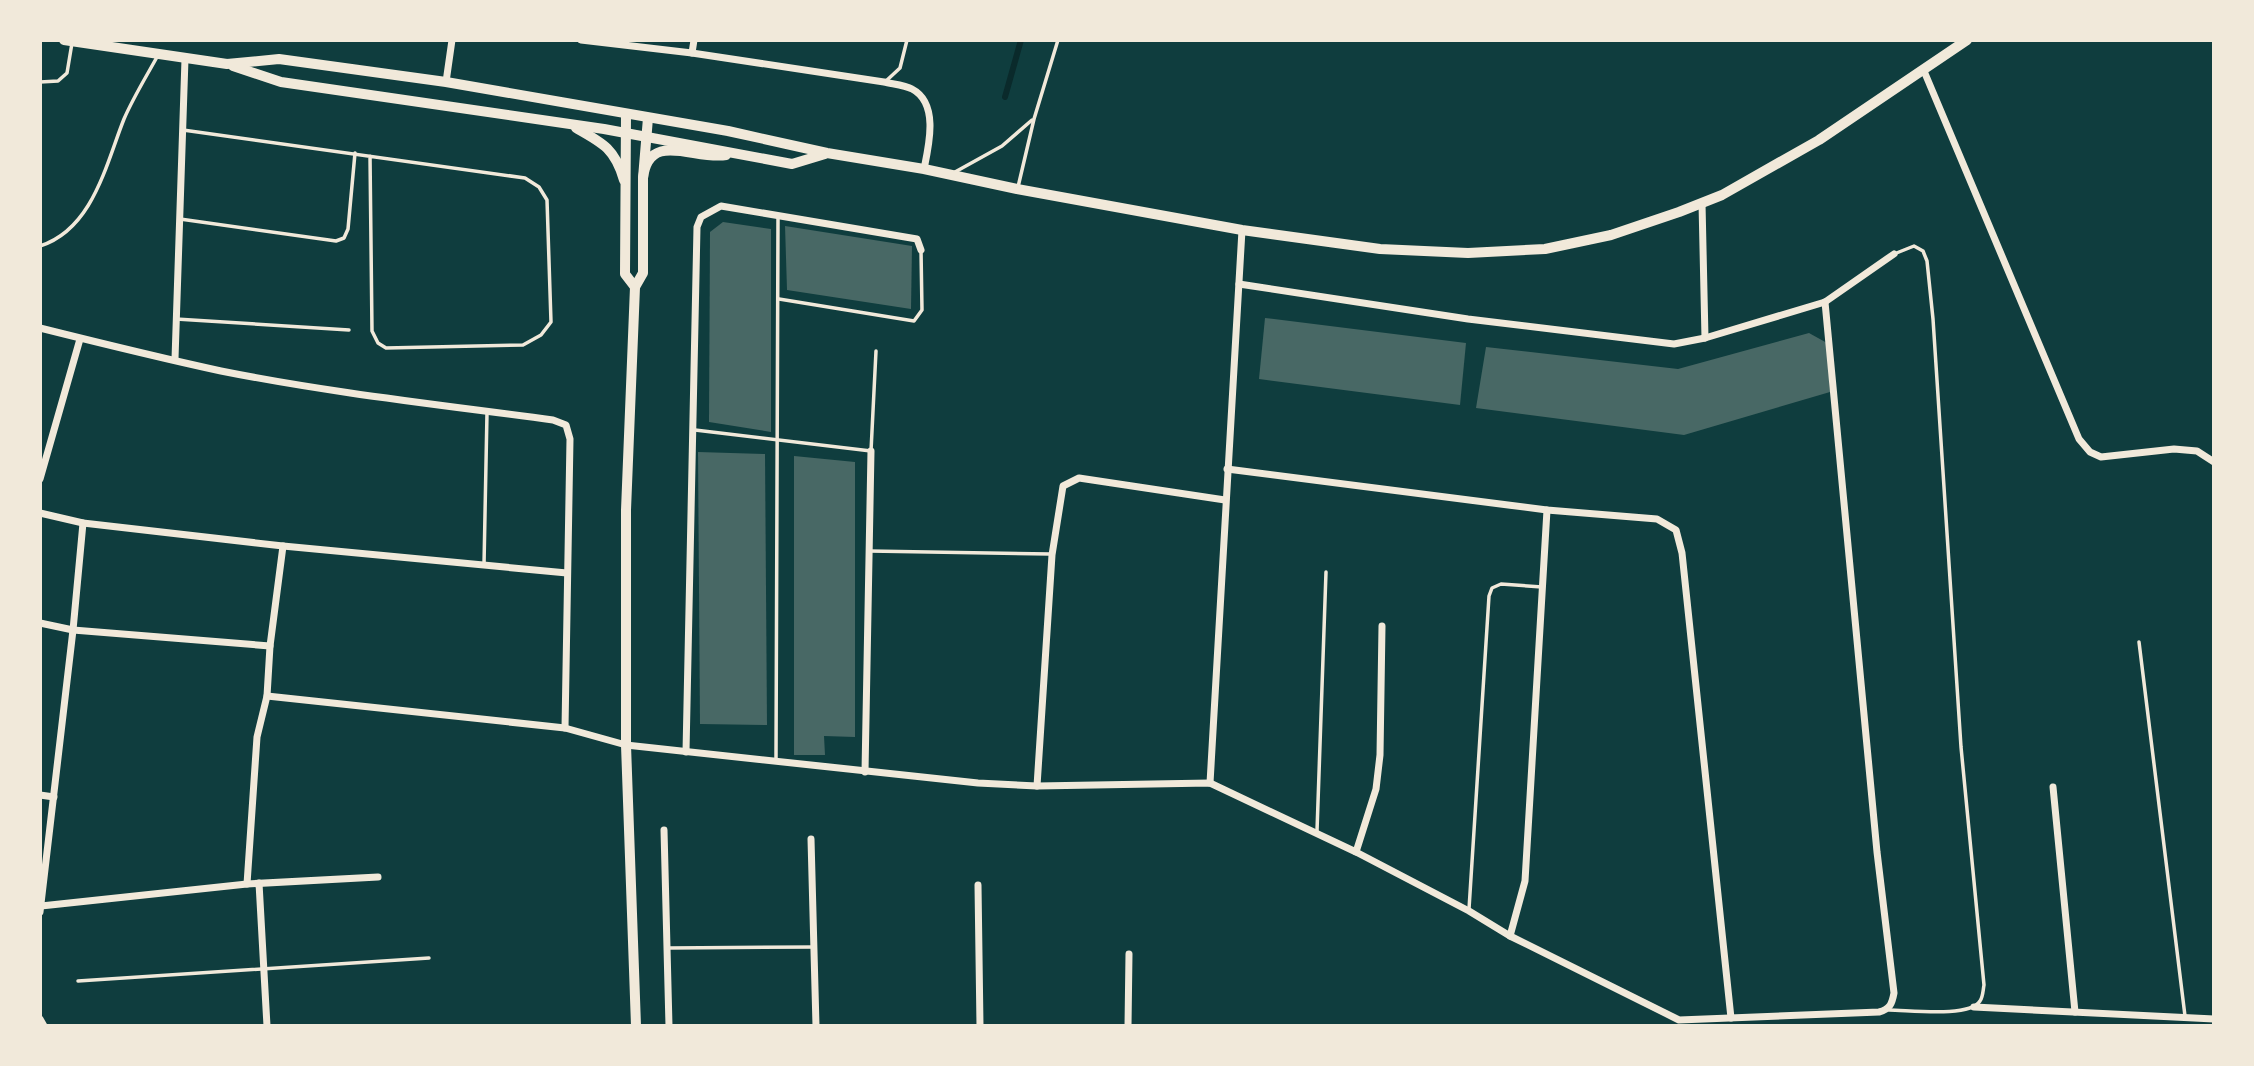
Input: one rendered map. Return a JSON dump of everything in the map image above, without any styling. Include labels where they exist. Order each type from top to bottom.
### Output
[{"type":"main road","points":[[227,64],[279,59],[446,82],[1242,230],[1380,249],[1468,253],[1545,249],[1611,235],[1702,203],[1786,160],[1967,40]]},
{"type":"main road","points":[[68,41],[227,64],[281,82],[625,133],[792,164],[827,153]]},
{"type":"main road","points":[[572,125],[607,146],[615,157],[624,180]]},
{"type":"main road","points":[[643,178],[644,168],[651,157],[661,150],[675,149],[713,157],[733,153]]},
{"type":"street","points":[[446,82],[452,40]]},
{"type":"street","points":[[581,40],[692,53],[884,82],[913,89],[926,106],[930,135],[924,169]]},
{"type":"street","points":[[692,53],[695,40]]},
{"type":"street","points":[[175,359],[186,59]]},
{"type":"street","points":[[1924,71],[2079,439],[2090,452],[2101,457],[2174,449],[2197,450],[2214,462]]},
{"type":"street","points":[[626,114],[625,274],[635,287]]},
{"type":"street","points":[[636,1026],[626,745],[626,510],[635,287],[643,273],[643,178],[648,118]]},
{"type":"street","points":[[1702,203],[1705,338]]},
{"type":"street","points":[[686,752],[697,228],[701,217],[709,210],[721,206],[917,239],[921,250]]},
{"type":"street","points":[[1210,783],[1242,230]]},
{"type":"street","points":[[1239,284],[1468,318],[1674,344],[1705,338],[1825,302],[1894,254]]},
{"type":"street","points":[[267,696],[565,728],[626,745],[978,783],[1037,786],[1210,783],[1356,852],[1678,1023],[1883,1011],[1892,1003],[1895,993],[1875,839],[1825,302]]},
{"type":"street","points":[[40,328],[221,370],[566,425],[570,439],[565,728]]},
{"type":"street","points":[[40,479],[80,339]]},
{"type":"street","points":[[865,772],[871,451]]},
{"type":"street","points":[[1227,469],[1547,510],[1657,519],[1676,530],[1682,553],[1731,1018]]},
{"type":"street","points":[[1037,786],[1052,555],[1063,486],[1079,478],[1225,500]]},
{"type":"street","points":[[1510,936],[1525,881],[1547,510]]},
{"type":"street","points":[[40,513],[83,523],[283,547],[567,573]]},
{"type":"street","points":[[40,912],[83,523]]},
{"type":"street","points":[[247,884],[257,737],[267,696],[270,646],[283,547]]},
{"type":"street","points":[[40,623],[73,630],[270,646]]},
{"type":"street","points":[[1356,852],[1376,789],[1380,755],[1382,626]]},
{"type":"street","points":[[2053,787],[2075,1012]]},
{"type":"street","points":[[40,795],[54,797]]},
{"type":"street","points":[[664,830],[668,1026]]},
{"type":"street","points":[[811,839],[816,1026]]},
{"type":"street","points":[[41,906],[247,884],[378,877]]},
{"type":"street","points":[[259,883],[267,1026]]},
{"type":"street","points":[[978,885],[980,1026]]},
{"type":"street","points":[[1128,1026],[1129,954]]},
{"type":"street","points":[[1974,1007],[2214,1019]]},
{"type":"street","points":[[40,1019],[44,1026]]},
{"type":"lane","points":[[884,82],[893,77],[900,68],[907,40]]},
{"type":"lane","points":[[1017,189],[1034,119],[1058,40]]},
{"type":"lane","points":[[40,82],[58,81],[67,73],[68,41]]},
{"type":"lane","points":[[40,246],[53,242],[83,215],[107,170],[125,117],[158,55]]},
{"type":"lane","points":[[950,175],[1002,146],[1034,119]]},
{"type":"lane","points":[[183,130],[355,153],[525,178],[539,187],[547,200],[551,322],[541,335],[523,345],[386,348],[378,343],[372,331],[370,156]]},
{"type":"lane","points":[[180,219],[336,241],[344,238],[348,229],[355,153]]},
{"type":"lane","points":[[776,762],[779,216]]},
{"type":"lane","points":[[1883,1011],[1957,1011],[1974,1007],[1982,999],[1984,985],[1961,747],[1927,261],[1919,247],[1910,246],[1894,254]]},
{"type":"lane","points":[[779,299],[914,321],[922,310],[921,250]]},
{"type":"lane","points":[[176,319],[349,330]]},
{"type":"lane","points":[[692,429],[871,451],[876,351]]},
{"type":"lane","points":[[484,565],[487,411]]},
{"type":"lane","points":[[869,551],[1052,555]]},
{"type":"lane","points":[[1317,833],[1326,572]]},
{"type":"lane","points":[[1469,911],[1489,596],[1492,588],[1502,584],[1542,587]]},
{"type":"lane","points":[[2139,642],[2186,1018]]},
{"type":"lane","points":[[667,948],[814,947]]},
{"type":"lane","points":[[78,981],[429,958]]},
{"type":"building","points":[[723,222],[771,229],[771,432],[709,422],[710,232]]},
{"type":"building","points":[[785,226],[912,246],[911,309],[787,290]]},
{"type":"building","points":[[1265,318],[1466,343],[1460,405],[1259,379]]},
{"type":"building","points":[[1809,333],[1827,343],[1830,392],[1684,435],[1476,408],[1486,347],[1678,369]]},
{"type":"building","points":[[698,452],[765,454],[767,725],[700,724]]},
{"type":"building","points":[[794,456],[855,462],[855,737],[824,736],[825,755],[794,755]]},
{"type":"waterway","points":[[1005,97],[1021,40]]}]
